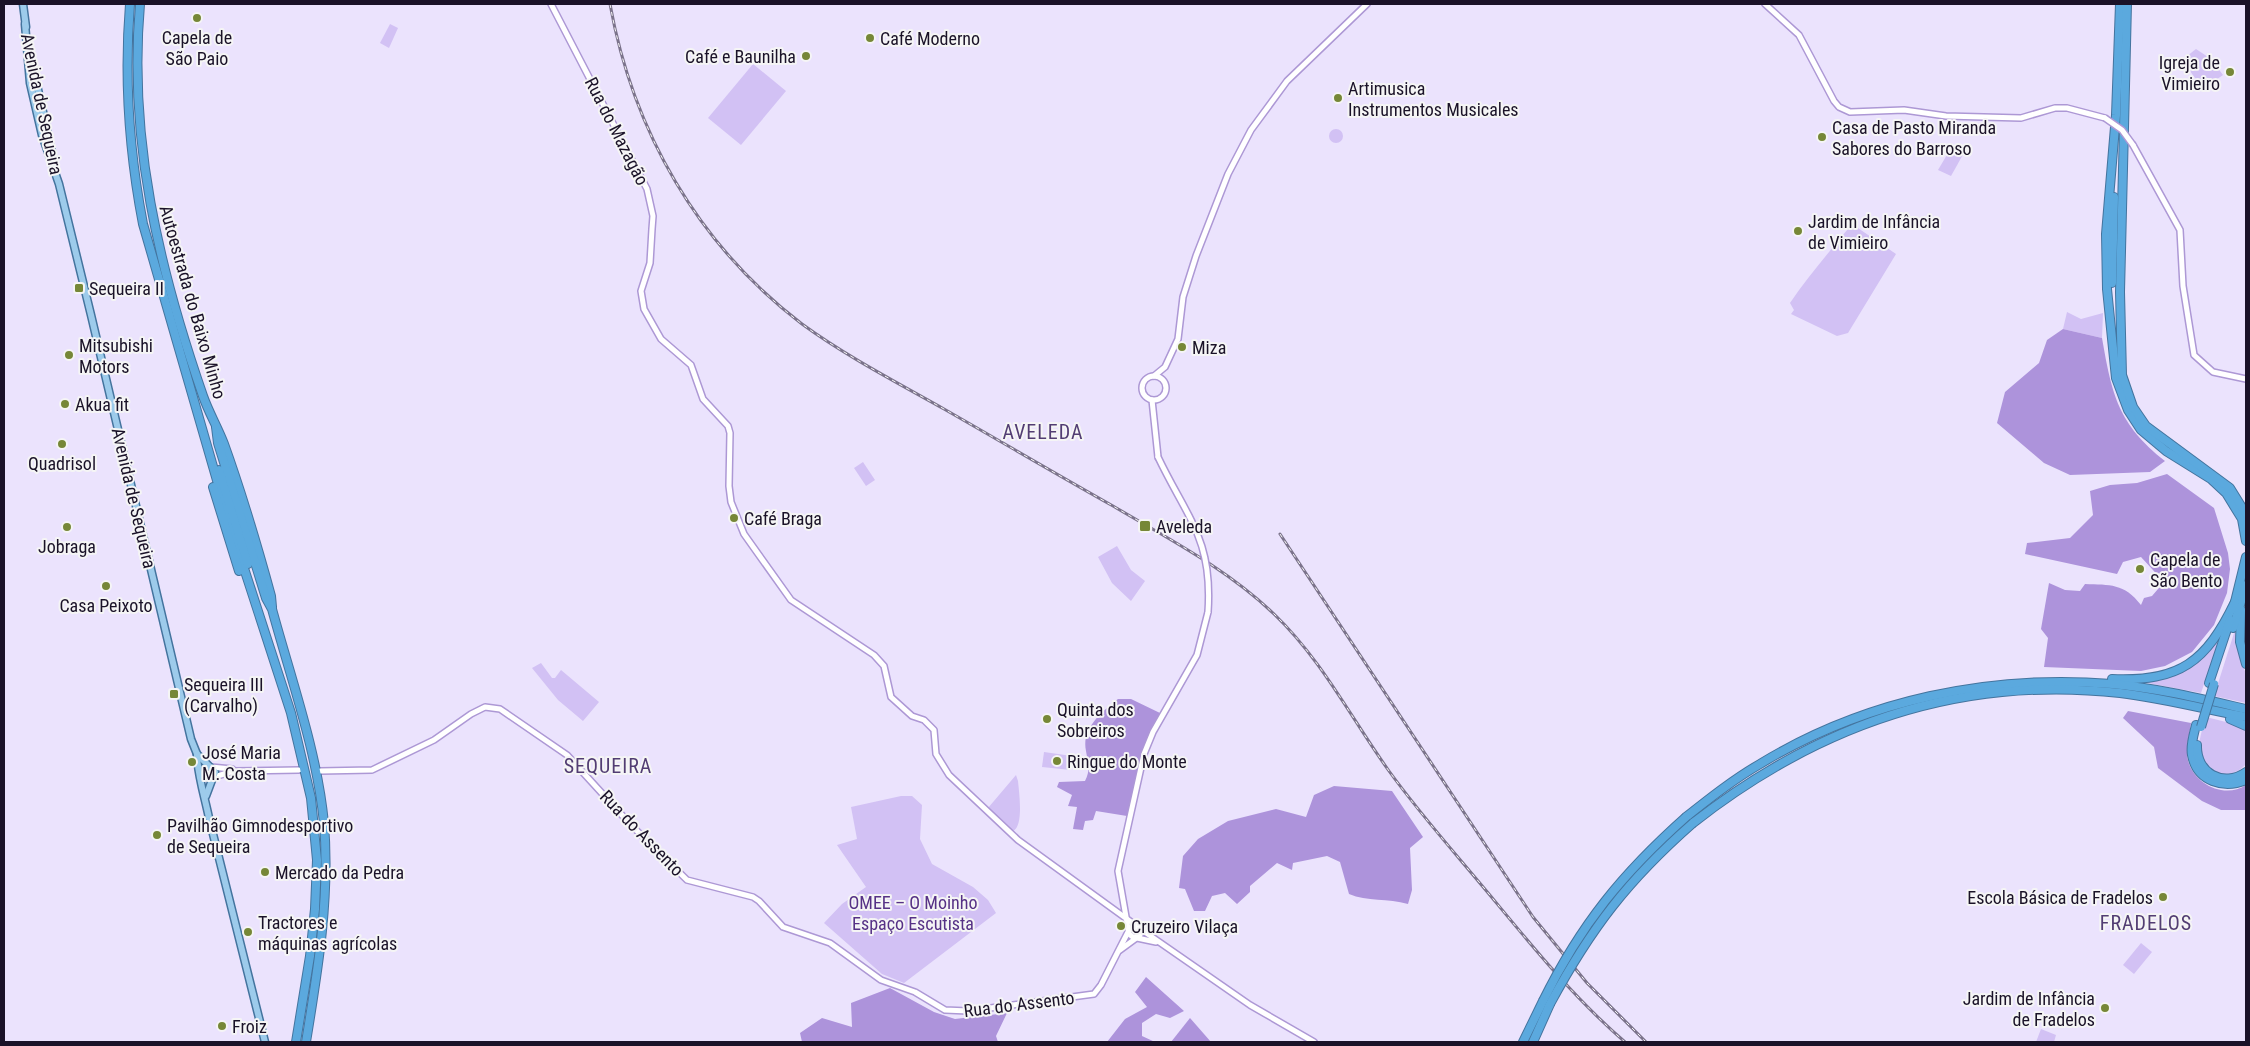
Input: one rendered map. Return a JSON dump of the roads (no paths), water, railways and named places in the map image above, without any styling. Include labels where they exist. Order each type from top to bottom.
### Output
[{"type":"highway","name":"Autoestrada do Baixo Minho","points":[[130,4],[127,78],[128,122],[135,179],[154,266],[293,722],[304,765],[314,824],[317,860],[315,910],[310,956],[296,1042]]},
{"type":"highway","name":"Autoestrada do Baixo Minho","points":[[140,4],[137,34],[138,122],[152,220],[188,348],[243,501],[271,596],[272,609],[312,755],[324,822],[326,860],[325,908],[320,957],[306,1042]]},
{"type":"highway","points":[[2120,4],[2116,115],[2106,234],[2107,289],[2116,378],[2128,410],[2141,430],[2166,451],[2211,479],[2226,493],[2242,519],[2246,541]]},
{"type":"highway","points":[[2127,4],[2120,292],[2122,375],[2133,407],[2146,426],[2230,488],[2246,514]]},
{"type":"highway","points":[[2212,684],[2246,557]]},
{"type":"highway","points":[[2246,585],[2198,726],[2191,754],[2195,766],[2202,776],[2213,782],[2224,785],[2237,784],[2246,780]]},
{"type":"highway","points":[[2242,598],[2240,642],[2246,664]]},
{"type":"highway","points":[[2072,682],[2087,678],[2155,679],[2186,665],[2213,642],[2235,602]]},
{"type":"highway","points":[[1524,1042],[1576,940],[1609,895],[1648,851],[1686,817],[1729,784],[1784,750],[1831,728],[1925,696],[1975,687],[2045,681],[2114,684],[2246,709]]},
{"type":"highway","points":[[1533,1042],[1546,1002],[1605,914],[1654,857],[1730,794],[1790,757],[1832,736],[1924,706],[1962,698],[2018,691],[2076,690],[2120,693],[2246,717]]},
{"type":"highway","points":[[2215,711],[2221,716],[2240,721],[2246,726]]},
{"type":"highway","points":[[2198,726],[2196,753],[2200,765],[2208,773],[2225,780],[2236,778],[2246,772]]},
{"type":"main road","name":"Avenida de Sequeira","points":[[23,4],[25,24],[58,184],[191,739],[200,769]]},
{"type":"main road","name":"Avenida de Sequeira","points":[[197,754],[210,766]]},
{"type":"main road","points":[[206,796],[215,771],[210,766],[200,769],[198,775],[202,781],[206,796],[265,1042]]},
{"type":"main road","points":[[202,781],[213,779]]},
{"type":"street","name":"Rua do Mazagão","points":[[551,4],[648,189],[653,216],[650,263],[641,291],[644,309],[661,339],[691,365],[703,399],[728,426],[730,433],[729,486],[734,510],[744,534],[790,600],[874,655],[884,666],[891,697],[912,716],[924,720],[934,730],[936,754],[942,767],[1018,840],[1250,1006],[1314,1042]]},
{"type":"street","points":[[1154,400],[1144,395],[1142,388],[1145,380],[1154,376],[1165,366],[1178,339],[1183,297],[1196,256],[1213,211],[1243,145],[1260,117],[1287,81],[1351,21],[1366,4]]},
{"type":"street","points":[[1765,4],[1799,35],[1834,101],[1838,106],[1850,112],[1904,110],[1946,116],[2021,118],[2055,108],[2067,108],[2105,118],[2122,130],[2133,145],[2180,230],[2183,286],[2194,355],[2213,372],[2246,379]]},
{"type":"street","points":[[1154,400],[1166,392],[1164,382],[1165,366]]},
{"type":"street","points":[[1154,376],[1164,382]]},
{"type":"street","points":[[1154,400],[1158,457],[1200,537],[1209,579],[1208,612],[1197,655],[1154,732],[1144,754],[1118,871],[1124,916],[1131,937],[1159,942]]},
{"type":"street","name":"Rua do Assento","points":[[320,771],[362,772],[379,768],[434,740],[471,714],[485,707],[500,709],[567,755],[631,825],[687,880],[753,897],[760,901],[782,927],[830,943],[881,980],[915,992],[945,1010],[968,1011],[1094,994],[1101,985],[1129,931]]},
{"type":"street","points":[[210,766],[234,770],[299,770]]},
{"type":"street","points":[[213,779],[234,770]]},
{"type":"street","points":[[1129,931],[1134,926],[1138,927],[1140,935],[1136,938]]},
{"type":"street","name":"Rua do Assento","points":[[1118,952],[1136,938]]},
{"type":"railway","points":[[610,4],[621,51],[635,96],[653,140],[676,182],[702,222],[731,259],[765,293],[802,324],[836,347],[1176,543],[1217,569],[1256,598],[1274,614],[1307,650],[1375,751],[1413,803],[1521,933],[1588,1008],[1625,1042]]},
{"type":"railway","points":[[1280,534],[1533,917],[1587,983],[1646,1042]]},
{"type":"place","name":"Capela de São Paio","points":[[197,18]]},
{"type":"place","name":"Café Moderno","points":[[870,38]]},
{"type":"place","name":"Café e Baunilha","points":[[806,56]]},
{"type":"place","name":"Igreja de Vimieiro","points":[[2230,72]]},
{"type":"place","name":"Artimusica Instrumentos Musicales","points":[[1338,98]]},
{"type":"place","name":"Casa de Pasto Miranda Sabores do Barroso","points":[[1822,137]]},
{"type":"place","name":"Jardim de Infância de Vimieiro","points":[[1798,231]]},
{"type":"place","name":"Sequeira II","points":[[79,288]]},
{"type":"place","name":"Miza","points":[[1182,347]]},
{"type":"place","name":"Mitsubishi Motors","points":[[69,355]]},
{"type":"place","name":"Akua fit","points":[[65,404]]},
{"type":"place","name":"Quadrisol","points":[[62,444]]},
{"type":"place","name":"Café Braga","points":[[734,518]]},
{"type":"place","name":"Aveleda","points":[[1145,526]]},
{"type":"place","name":"Jobraga","points":[[67,527]]},
{"type":"place","name":"Capela de São Bento","points":[[2140,569]]},
{"type":"place","name":"Casa Peixoto","points":[[106,586]]},
{"type":"place","name":"Sequeira III (Carvalho)","points":[[174,694]]},
{"type":"place","name":"Quinta dos Sobreiros","points":[[1047,719]]},
{"type":"place","name":"Ringue do Monte","points":[[1057,761]]},
{"type":"place","name":"José Maria M. Costa","points":[[192,762]]},
{"type":"place","name":"Pavilhão Gimnodesportivo de Sequeira","points":[[157,835]]},
{"type":"place","name":"Mercado da Pedra","points":[[265,872]]},
{"type":"place","name":"Escola Básica de Fradelos","points":[[2163,897]]},
{"type":"place","name":"Cruzeiro Vilaça","points":[[1121,926]]},
{"type":"place","name":"Tractores e máquinas agrícolas","points":[[248,932]]},
{"type":"place","name":"Jardim de Infância de Fradelos","points":[[2105,1008]]},
{"type":"place","name":"Froiz","points":[[222,1026]]},
{"type":"district","name":"AVELEDA","points":[[1043,432]]},
{"type":"district","name":"SEQUEIRA","points":[[608,766]]},
{"type":"district","name":"FRADELOS","points":[[2146,923]]},
{"type":"park label","name":"OMEE – O Moinho Espaço Escutista","points":[[913,912]]}]
